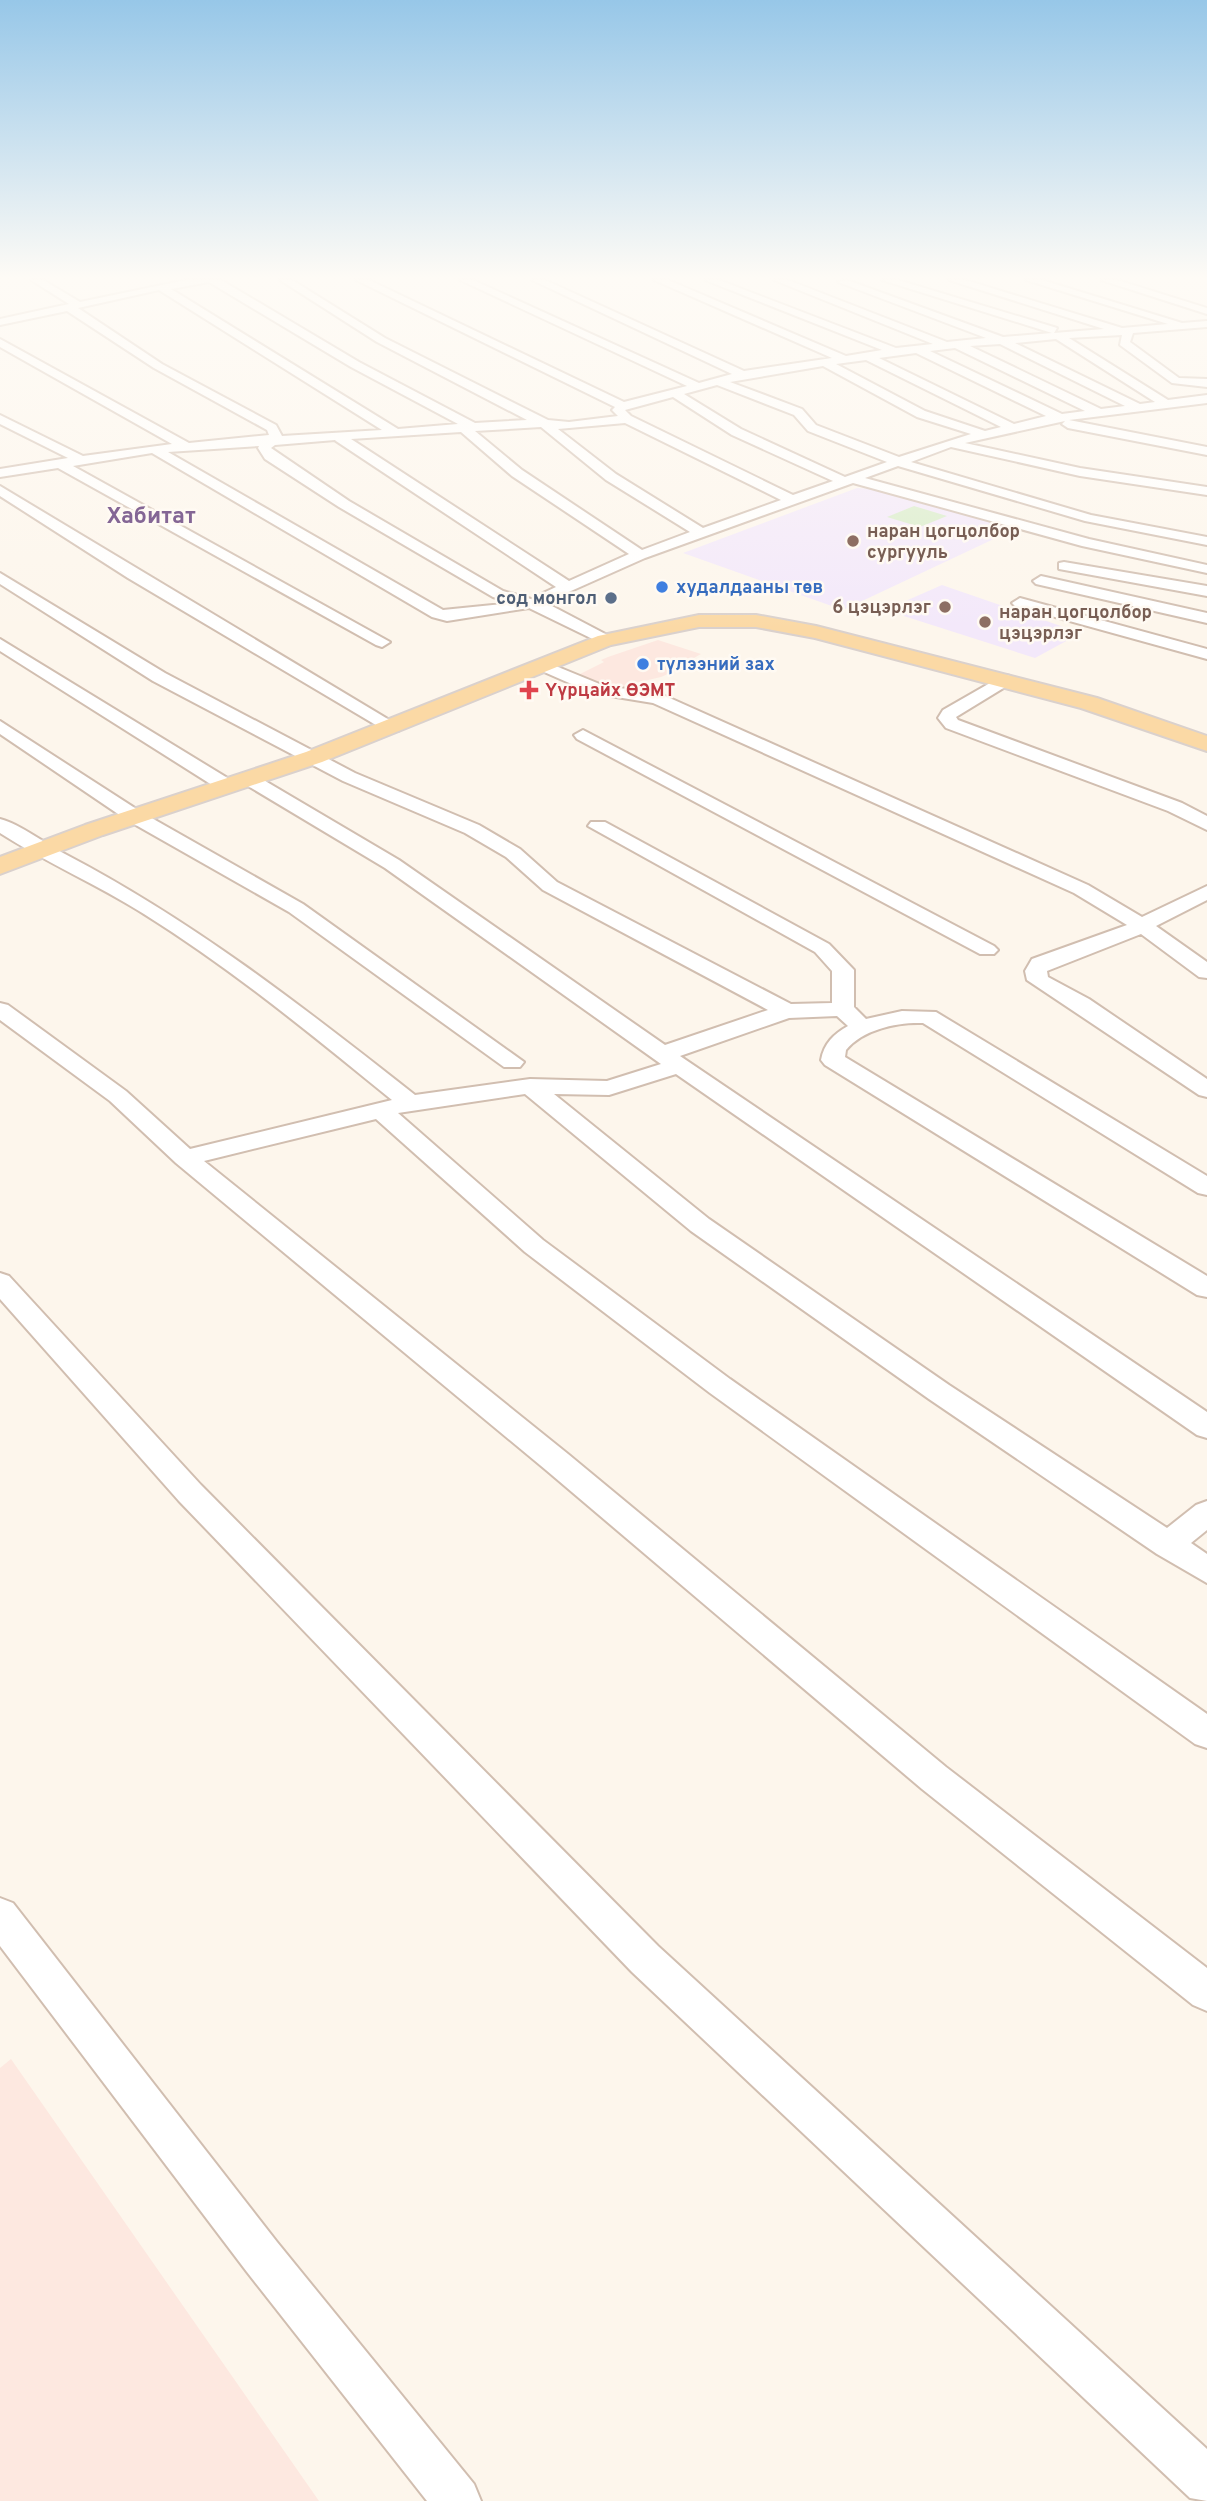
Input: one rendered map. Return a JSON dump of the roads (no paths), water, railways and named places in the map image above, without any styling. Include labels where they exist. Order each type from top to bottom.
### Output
[{"type":"main road","points":[[0,866],[134,816],[314,757],[605,639],[699,621],[756,621],[816,632],[1089,703],[1207,744]]},
{"type":"street","points":[[97,397],[185,446]]},
{"type":"street","points":[[214,397],[272,428],[276,436],[264,448],[270,456],[344,504],[498,594],[544,608],[605,639]]},
{"type":"street","points":[[340,397],[398,434]]},
{"type":"street","points":[[412,397],[470,428],[517,473],[640,555]]},
{"type":"street","points":[[491,397],[542,423],[611,477],[702,533]]},
{"type":"street","points":[[593,397],[794,501]]},
{"type":"street","points":[[0,473],[185,446],[542,423],[569,425],[625,413],[666,397]]},
{"type":"street","points":[[680,397],[706,417],[735,434],[849,480],[1087,543],[1207,569]]},
{"type":"street","points":[[758,397],[798,412],[812,428],[899,462],[1057,512],[1148,532],[1207,541]]},
{"type":"street","points":[[888,397],[921,414],[982,435]]},
{"type":"street","points":[[950,397],[1011,427]]},
{"type":"street","points":[[1016,397],[1060,418]]},
{"type":"street","points":[[1064,397],[1099,413]]},
{"type":"street","points":[[1115,397],[1138,408]]},
{"type":"street","points":[[1152,397],[1191,414]]},
{"type":"street","points":[[544,608],[545,597],[640,555],[951,443],[1044,420],[1207,399]]},
{"type":"street","points":[[0,419],[81,460]]},
{"type":"street","points":[[1044,420],[1207,451]]},
{"type":"street","points":[[340,438],[566,587]]},
{"type":"street","points":[[951,443],[1080,472],[1207,491]]},
{"type":"street","points":[[154,449],[438,614],[447,616],[512,606],[544,608]]},
{"type":"street","points":[[60,463],[382,642]]},
{"type":"street","points":[[0,490],[133,575],[391,727]]},
{"type":"street","points":[[1087,543],[1064,566],[1034,583],[1207,618]]},
{"type":"street","points":[[1064,566],[1207,591]]},
{"type":"street","points":[[0,577],[159,677],[349,777],[472,829],[513,853],[550,886],[787,1011]]},
{"type":"street","points":[[1020,603],[1207,654]]},
{"type":"street","points":[[0,645],[238,783],[392,864],[670,1060],[1207,1427]]},
{"type":"street","points":[[541,665],[598,689],[657,699],[1082,889],[1143,926],[1207,972]]},
{"type":"street","points":[[1004,680],[949,713],[947,718],[951,723],[1175,807],[1207,824]]},
{"type":"street","points":[[0,726],[134,816],[296,908],[512,1062]]},
{"type":"street","points":[[583,735],[988,950]]},
{"type":"street","points":[[0,825],[39,851],[151,909],[287,1004],[410,1103]]},
{"type":"street","points":[[598,827],[822,948],[843,970],[843,1009],[861,1027]]},
{"type":"street","points":[[1207,892],[1155,916],[1143,926],[1040,964],[1036,971],[1038,980],[1081,1004],[1207,1090]]},
{"type":"street","points":[[185,1158],[410,1103],[530,1086],[608,1088],[787,1011],[843,1009]]},
{"type":"street","points":[[0,1010],[118,1097],[185,1158],[546,1453],[934,1778],[1207,1992]]},
{"type":"street","points":[[1207,1187],[928,1017],[906,1016],[861,1027],[835,1046],[833,1060],[1207,1288]]},
{"type":"street","points":[[530,1086],[700,1225],[1207,1570]]},
{"type":"street","points":[[380,1110],[555,1262],[720,1386],[1207,1733]]},
{"type":"street","points":[[0,1282],[190,1493],[646,1959],[1207,2481]]},
{"type":"street","points":[[1168,1545],[1207,1513]]},
{"type":"street","points":[[0,1916],[262,2257],[457,2501]]},
{"type":"place","name":"наран цогцолбор сургууль","points":[[853,541]]},
{"type":"place","name":"худалдааны төв","points":[[662,587]]},
{"type":"place","name":"сод монгол","points":[[611,598]]},
{"type":"place","name":"6 цэцэрлэг","points":[[945,607]]},
{"type":"place","name":"наран цогцолбор цэцэрлэг","points":[[985,622]]},
{"type":"place","name":"түлээний зах","points":[[643,664]]},
{"type":"place","name":"Үүрцайх ӨЭМТ","points":[[529,690]]},
{"type":"district","name":"Хабитат","points":[[151,515]]}]
